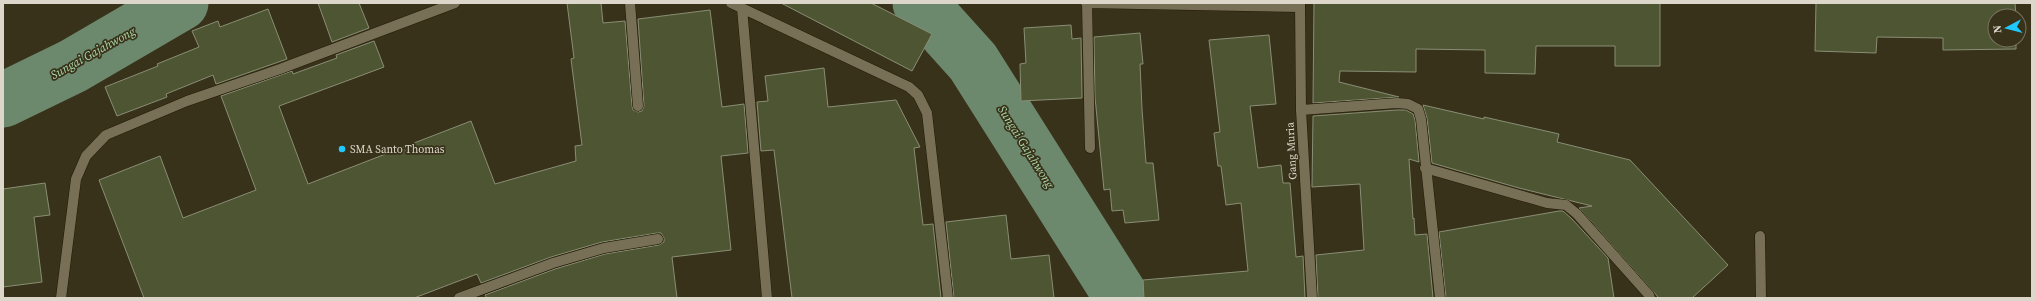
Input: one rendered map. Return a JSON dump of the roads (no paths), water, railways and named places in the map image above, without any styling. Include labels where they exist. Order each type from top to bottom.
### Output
[{"type":"street","points":[[61,298],[76,179],[86,156],[106,135],[187,101],[280,69],[455,3]]},
{"type":"street","points":[[630,3],[638,106]]},
{"type":"street","points":[[731,3],[909,87],[918,95],[926,113],[948,298]]},
{"type":"street","points":[[1090,148],[1087,3],[1300,5]]},
{"type":"street","name":"Gang Muria","points":[[1300,5],[1301,110],[1312,298]]},
{"type":"street","points":[[742,8],[767,298]]},
{"type":"street","points":[[1301,110],[1397,103],[1408,104],[1418,108],[1421,119],[1440,298]]},
{"type":"street","points":[[1425,168],[1547,203],[1566,205],[1577,214],[1649,295],[1650,298]]},
{"type":"street","points":[[1760,236],[1761,298]]},
{"type":"street","points":[[459,298],[553,263],[604,248],[658,239]]},
{"type":"waterway","name":"Sungai Gajahwong","points":[[3,100],[73,66],[181,3]]},
{"type":"waterway","name":"Sungai Gajahwong","points":[[920,3],[973,62],[1122,298]]},
{"type":"place","name":"SMA Santo Thomas","points":[[342,149]]}]
